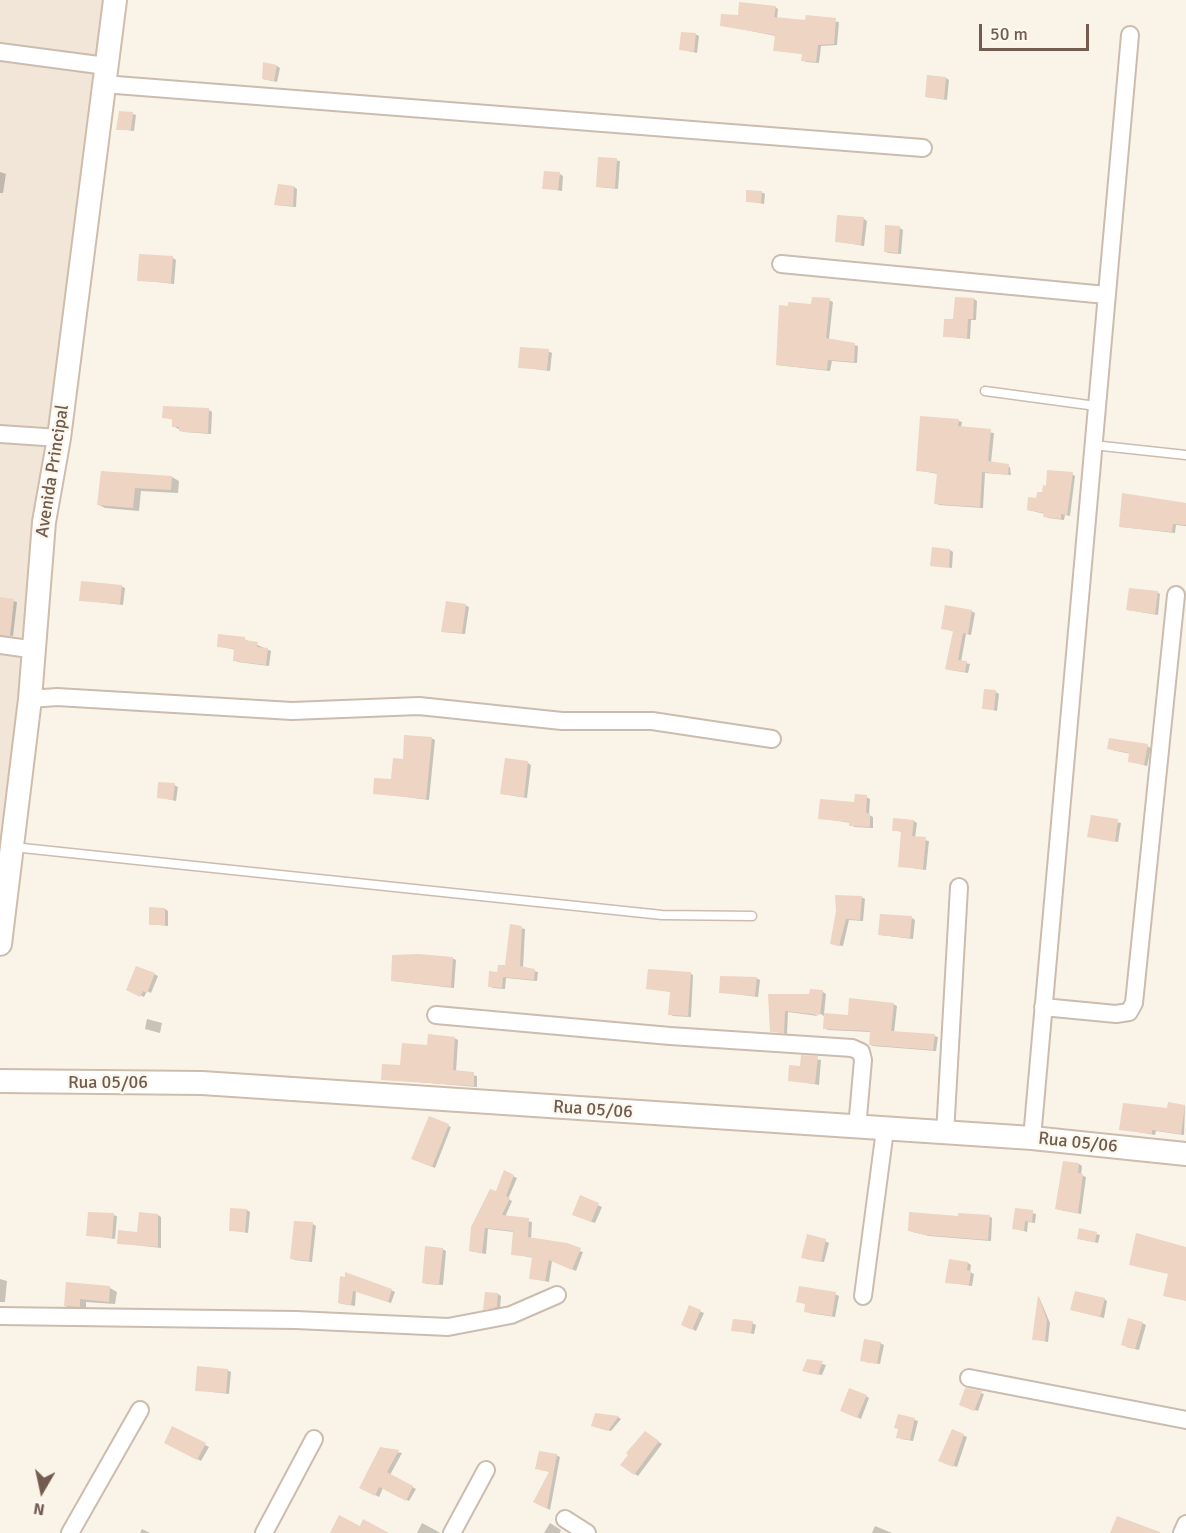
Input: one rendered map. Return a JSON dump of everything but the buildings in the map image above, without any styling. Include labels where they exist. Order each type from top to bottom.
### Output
[{"type":"street","name":"Avenida Principal","points":[[0,944],[30,699],[44,522],[59,438],[115,0]]},
{"type":"street","points":[[1032,1138],[1130,35]]},
{"type":"street","points":[[0,52],[105,75],[923,148]]},
{"type":"street","points":[[781,264],[1106,295]]},
{"type":"street","points":[[0,434],[59,438]]},
{"type":"street","points":[[1043,1007],[1116,1014],[1129,1012],[1134,1004],[1176,595]]},
{"type":"street","points":[[0,645],[35,650]]},
{"type":"street","points":[[30,699],[57,697],[292,711],[419,706],[562,721],[652,721],[772,739]]},
{"type":"street","points":[[945,1134],[959,887]]},
{"type":"street","points":[[436,1015],[670,1036],[852,1048],[861,1052],[863,1060],[857,1128]]},
{"type":"street","name":"Rua 05/06","points":[[0,1082],[202,1083],[1032,1138],[1186,1154]]},
{"type":"street","points":[[863,1296],[885,1130]]},
{"type":"street","points":[[0,1316],[296,1320],[448,1327],[511,1315],[557,1295]]},
{"type":"street","points":[[969,1378],[1186,1420]]},
{"type":"street","points":[[70,1533],[140,1410]]},
{"type":"street","points":[[264,1533],[314,1438]]},
{"type":"street","points":[[452,1533],[486,1470]]},
{"type":"street","points":[[565,1519],[587,1533]]},
{"type":"street","points":[[1182,1533],[1186,1524]]},
{"type":"lane","points":[[985,391],[1096,406]]},
{"type":"lane","points":[[1093,445],[1186,454]]},
{"type":"lane","points":[[13,847],[662,915],[752,916]]},
{"type":"shaded area","points":[[0,0],[115,0],[0,939]]}]
